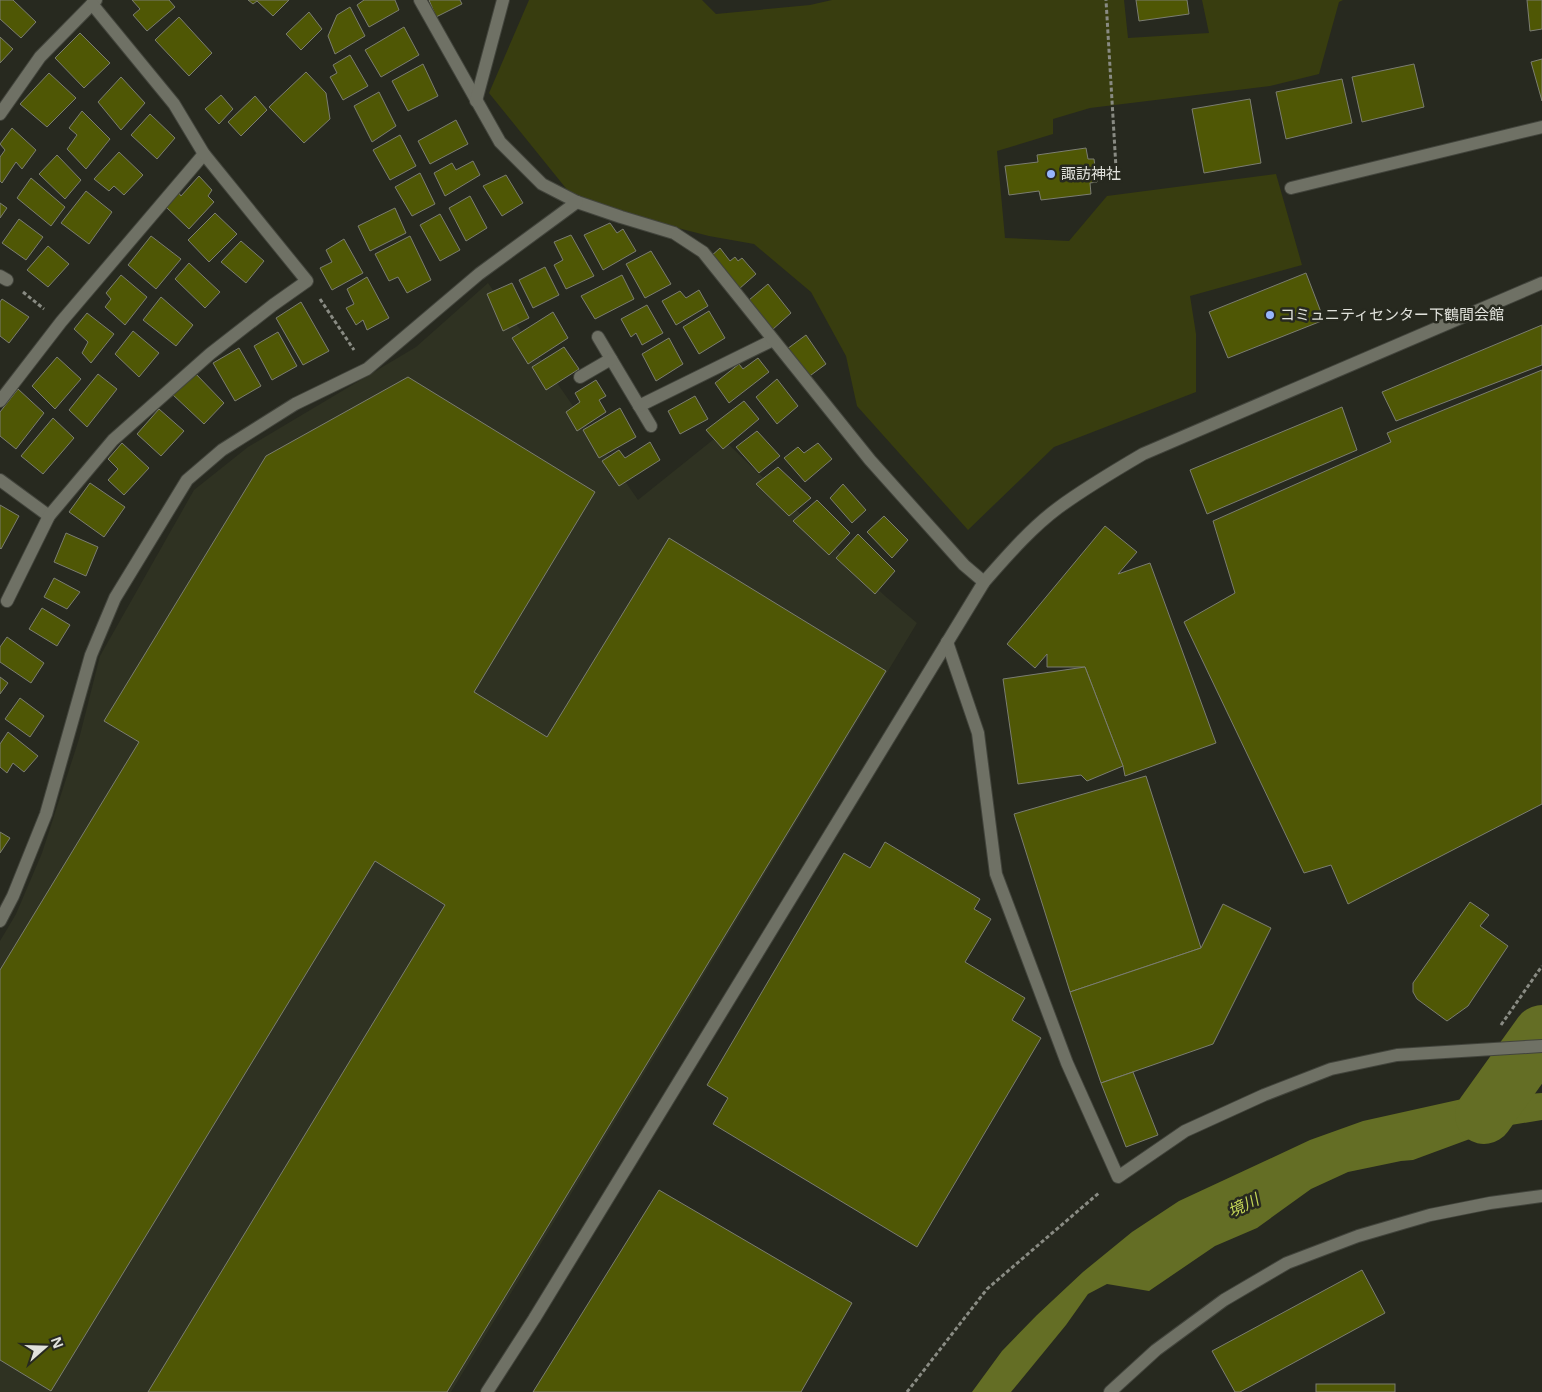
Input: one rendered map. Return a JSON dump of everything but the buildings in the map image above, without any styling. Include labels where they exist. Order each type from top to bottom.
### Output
[{"type":"street","points":[[420,0],[500,142],[542,184],[577,202],[621,218],[674,233],[703,252],[870,460],[964,565],[984,582]]},
{"type":"street","points":[[476,101],[503,0]]},
{"type":"street","points":[[0,114],[40,57],[94,2],[174,104],[204,154],[307,281],[210,354],[113,440],[49,516],[7,601]]},
{"type":"street","points":[[1291,188],[1542,127]]},
{"type":"street","points":[[0,400],[61,322],[204,154]]},
{"type":"street","points":[[0,921],[14,896],[46,814],[91,654],[115,598],[187,480],[222,450],[295,404],[367,369],[480,274],[577,202]]},
{"type":"street","points":[[487,1392],[984,582],[1014,548],[1057,509],[1102,477],[1143,454],[1542,283]]},
{"type":"street","points":[[598,337],[651,426]]},
{"type":"street","points":[[639,406],[772,340]]},
{"type":"street","points":[[580,377],[611,359]]},
{"type":"street","points":[[0,480],[49,516]]},
{"type":"street","points":[[947,642],[978,733],[996,874],[1066,1063],[1118,1177],[1185,1131],[1264,1095],[1331,1069],[1397,1055],[1542,1046]]},
{"type":"street","points":[[1110,1392],[1156,1350],[1224,1300],[1287,1263],[1358,1236],[1430,1215],[1490,1203],[1542,1196]]},
{"type":"path","points":[[1102,172],[1116,168],[1106,0]]},
{"type":"path","points":[[4,278],[61,322]]},
{"type":"path","points":[[307,281],[367,369]]},
{"type":"path","points":[[1484,1049],[1542,966]]},
{"type":"path","points":[[907,1392],[987,1289],[1118,1177]]},
{"type":"shaded area","points":[[529,0],[702,0],[716,14],[810,5],[832,0],[1124,0],[1128,38],[1209,33],[1202,0],[1343,0],[1339,2],[1319,74],[1270,86],[1090,108],[1053,119],[1053,134],[997,151],[1005,238],[1069,241],[1107,196],[1276,174],[1302,265],[1190,296],[1196,334],[1196,392],[1054,447],[968,530],[857,406],[846,356],[811,292],[754,244],[709,236],[577,202],[489,93]]},
{"type":"shaded area","points":[[488,283],[638,500],[719,435],[885,596],[917,623],[451,1392],[0,1392],[0,941],[16,914],[42,853],[79,739],[100,656],[194,490],[248,447],[416,347]]},
{"type":"water","name":"境川","points":[[1542,1093],[1542,1120],[1505,1126],[1413,1160],[1348,1172],[1311,1189],[1257,1228],[1215,1246],[1149,1291],[1107,1284],[1088,1294],[1066,1325],[1011,1392],[972,1392],[1002,1351],[1083,1272],[1132,1232],[1179,1201],[1310,1140],[1363,1121],[1462,1099]]},
{"type":"waterway","points":[[1484,1115],[1542,1034]]},
{"type":"place","name":"諏訪神社","points":[[1051,174]]},
{"type":"place","name":"コミュニティセンター下鶴間会館","points":[[1270,315]]}]
